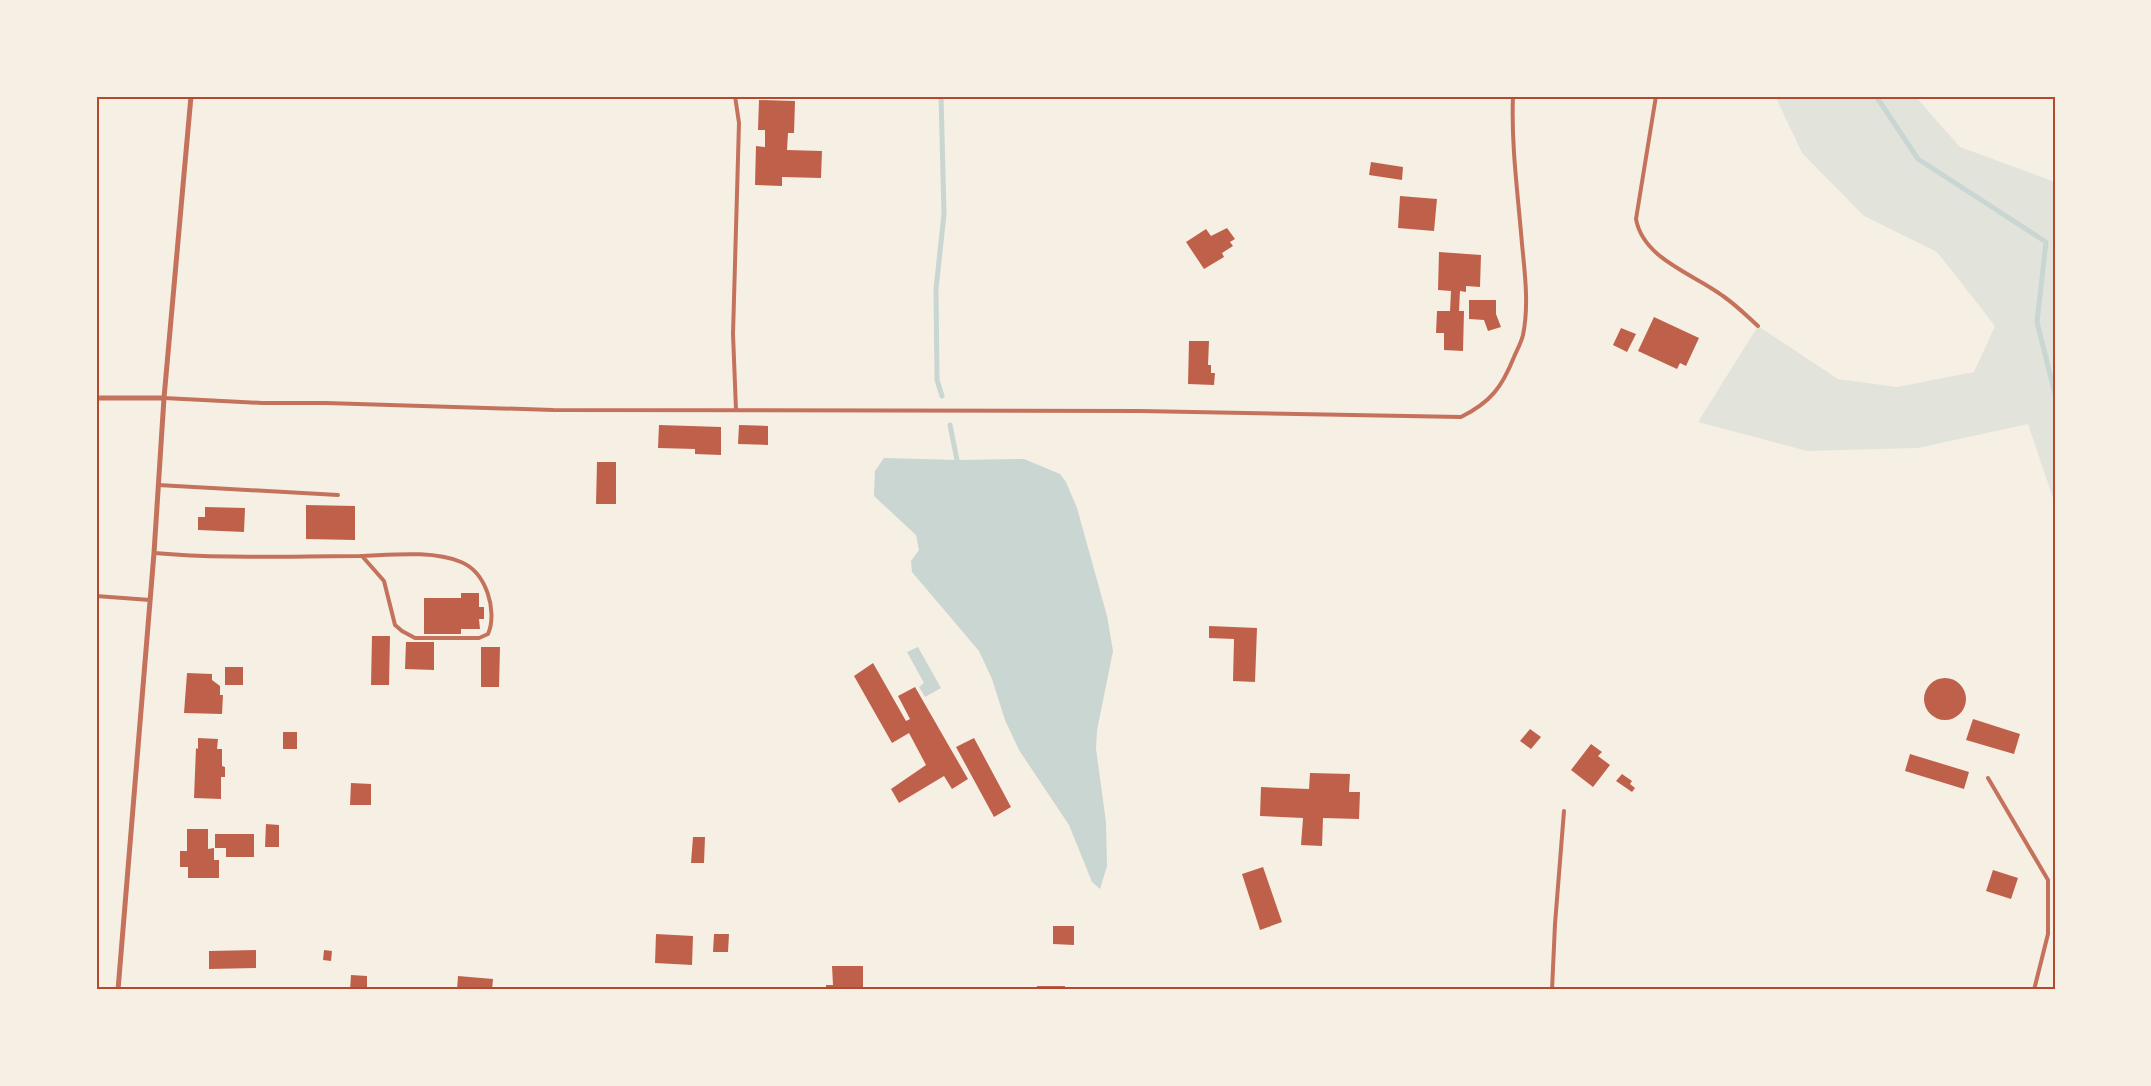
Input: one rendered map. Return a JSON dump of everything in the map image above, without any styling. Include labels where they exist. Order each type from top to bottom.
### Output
[{"type":"street","points":[[118,990],[154,553],[164,398],[191,96]]},
{"type":"street","points":[[96,398],[164,398]]},
{"type":"lane","points":[[735,96],[739,123],[733,334],[736,410]]},
{"type":"lane","points":[[164,398],[262,403],[326,403],[553,410],[907,410],[1004,412],[1140,410],[1461,417],[1477,409],[1495,394],[1507,375],[1523,336],[1526,290],[1512,118],[1513,96]]},
{"type":"lane","points":[[1656,96],[1639,193],[1636,219],[1638,231],[1665,261],[1722,295],[1758,326]]},
{"type":"lane","points":[[158,485],[338,495]]},
{"type":"lane","points":[[154,553],[191,556],[362,556],[401,554],[446,557],[464,562],[480,578],[487,591],[491,618],[488,634],[479,638],[415,638],[402,631],[395,625],[384,581],[362,556]]},
{"type":"lane","points":[[96,596],[150,600]]},
{"type":"lane","points":[[1988,778],[2048,880],[2048,934],[2034,990]]},
{"type":"lane","points":[[1552,990],[1564,811]]},
{"type":"shaded area","points":[[1775,96],[1915,96],[1960,147],[2055,182],[2055,504],[2028,424],[1918,448],[1807,451],[1698,422],[1758,326],[1838,379],[1897,387],[1974,372],[1995,326],[1937,252],[1864,216],[1802,153]]},
{"type":"shaded area","points":[[884,458],[1024,459],[1060,474],[1066,482],[1077,508],[1107,616],[1113,651],[1097,730],[1096,749],[1106,822],[1107,866],[1100,889],[1092,882],[1069,825],[1019,750],[1005,720],[992,679],[979,651],[912,572],[911,561],[919,550],[916,535],[874,496],[875,471]]},
{"type":"shaded area","points":[[918,647],[941,688],[925,697],[919,687],[924,683],[907,652]]},
{"type":"building","points":[[759,100],[795,101],[794,133],[788,133],[787,150],[822,151],[821,178],[782,177],[782,186],[755,185],[756,146],[765,147],[765,130],[758,130]]},
{"type":"building","points":[[1371,162],[1403,167],[1402,180],[1369,175]]},
{"type":"building","points":[[1400,196],[1437,199],[1434,231],[1398,228]]},
{"type":"building","points":[[1227,228],[1235,239],[1230,242],[1233,246],[1222,253],[1224,257],[1204,269],[1186,242],[1206,229],[1211,236]]},
{"type":"building","points":[[1439,252],[1481,255],[1480,287],[1466,286],[1466,292],[1460,291],[1459,311],[1464,311],[1463,351],[1444,350],[1444,333],[1436,333],[1437,311],[1450,311],[1451,291],[1438,290]]},
{"type":"building","points":[[1469,300],[1496,300],[1496,314],[1501,327],[1488,331],[1484,320],[1469,319]]},
{"type":"building","points":[[1654,317],[1699,338],[1686,366],[1680,363],[1677,369],[1638,351]]},
{"type":"building","points":[[1621,328],[1636,334],[1627,352],[1613,345]]},
{"type":"building","points":[[1189,341],[1209,341],[1208,365],[1211,365],[1211,373],[1215,373],[1214,385],[1188,384]]},
{"type":"building","points":[[659,425],[721,427],[721,455],[695,454],[695,449],[658,448]]},
{"type":"building","points":[[739,425],[768,426],[768,445],[738,444]]},
{"type":"building","points":[[597,462],[616,462],[616,504],[596,504]]},
{"type":"building","points":[[306,505],[355,506],[355,540],[306,539]]},
{"type":"building","points":[[205,507],[245,508],[244,532],[198,530],[198,517],[205,517]]},
{"type":"building","points":[[461,593],[479,593],[479,607],[484,607],[484,619],[479,619],[480,629],[461,629],[461,634],[424,634],[424,598],[461,598]]},
{"type":"building","points":[[1209,626],[1257,628],[1255,682],[1233,681],[1234,639],[1209,638]]},
{"type":"building","points":[[372,636],[390,636],[389,685],[371,685]]},
{"type":"building","points":[[406,642],[434,642],[434,670],[405,669]]},
{"type":"building","points":[[481,647],[500,647],[499,687],[481,687]]},
{"type":"building","points":[[873,663],[906,721],[910,719],[898,696],[915,687],[968,779],[952,789],[944,776],[899,803],[891,789],[926,765],[909,733],[892,743],[854,676]]},
{"type":"building","points":[[225,667],[243,667],[243,685],[225,685]]},
{"type":"building","points":[[187,673],[212,674],[212,680],[220,686],[220,695],[223,695],[222,714],[184,713]]},
{"type":"building","points":[[1949,678],[1957,681],[1963,687],[1966,699],[1963,711],[1957,717],[1941,720],[1933,717],[1927,711],[1924,695],[1927,687],[1933,681]]},
{"type":"building","points":[[1973,719],[2020,734],[2014,754],[1966,740]]},
{"type":"building","points":[[1530,729],[1541,737],[1531,749],[1520,741]]},
{"type":"building","points":[[283,732],[297,732],[297,749],[283,749]]},
{"type":"building","points":[[198,738],[218,739],[217,749],[222,749],[222,766],[225,767],[225,777],[221,777],[221,799],[194,798]]},
{"type":"building","points":[[974,738],[1011,807],[994,817],[956,747]]},
{"type":"building","points":[[1591,744],[1602,752],[1598,756],[1610,765],[1593,787],[1571,770]]},
{"type":"building","points":[[1910,754],[1969,772],[1964,789],[1905,771]]},
{"type":"building","points":[[1310,773],[1350,774],[1349,792],[1360,792],[1359,819],[1323,818],[1322,846],[1301,845],[1303,818],[1260,816],[1261,787],[1309,789]]},
{"type":"building","points":[[1622,774],[1632,781],[1630,784],[1635,788],[1632,792],[1616,781]]},
{"type":"building","points":[[351,783],[371,784],[371,805],[350,805]]},
{"type":"building","points":[[266,824],[279,825],[279,847],[265,847]]},
{"type":"building","points":[[187,829],[208,829],[208,849],[214,848],[214,860],[219,860],[219,878],[188,878],[188,867],[180,867],[180,851],[187,851]]},
{"type":"building","points":[[215,834],[254,834],[254,857],[226,857],[226,848],[215,848]]},
{"type":"building","points":[[693,837],[705,837],[704,863],[691,863]]},
{"type":"building","points":[[1263,867],[1282,922],[1260,930],[1242,874]]},
{"type":"building","points":[[1993,870],[2018,878],[2011,899],[1986,891]]},
{"type":"building","points":[[1053,926],[1074,926],[1074,945],[1053,944]]},
{"type":"building","points":[[656,934],[693,936],[692,965],[655,963]]},
{"type":"building","points":[[714,934],[729,934],[728,952],[713,952]]},
{"type":"building","points":[[256,950],[256,968],[209,969],[209,951]]},
{"type":"building","points":[[324,950],[332,951],[331,961],[323,960]]},
{"type":"building","points":[[832,966],[863,966],[863,989],[826,990],[826,985],[833,985]]},
{"type":"building","points":[[351,975],[367,976],[367,990],[350,990]]},
{"type":"building","points":[[458,976],[493,979],[492,990],[457,990]]},
{"type":"building","points":[[1037,986],[1065,986],[1065,990],[1037,990]]},
{"type":"waterway","points":[[941,96],[944,214],[936,289],[937,380],[942,396]]},
{"type":"waterway","points":[[1876,96],[1918,159],[2046,242],[2037,322],[2055,394]]},
{"type":"waterway","points":[[950,425],[957,460]]}]
